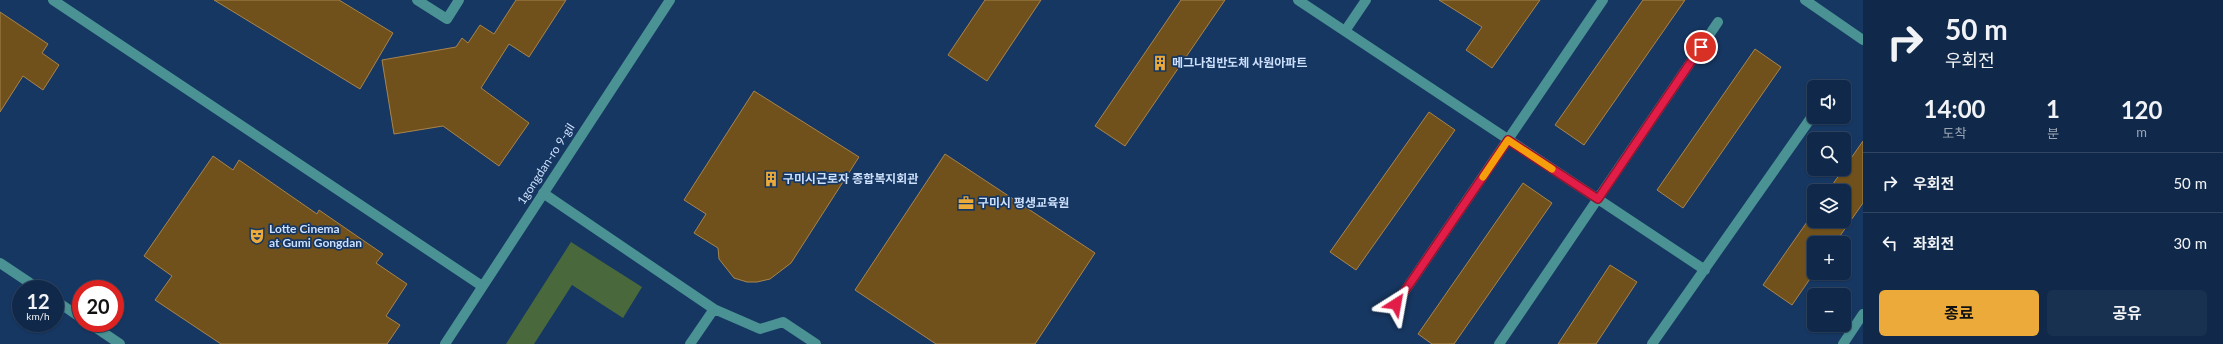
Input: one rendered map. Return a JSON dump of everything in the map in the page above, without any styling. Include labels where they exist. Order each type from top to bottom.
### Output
[{"type":"street","points":[[53,0],[482,286]]},
{"type":"street","points":[[417,0],[447,19],[459,0]]},
{"type":"street","name":"1gongdan-ro 9-gil","points":[[445,344],[670,0]]},
{"type":"street","points":[[1298,0],[1705,270]]},
{"type":"street","points":[[1345,31],[1366,0]]},
{"type":"street","points":[[1396,304],[1603,0]]},
{"type":"street","points":[[1805,0],[1863,40]]},
{"type":"street","points":[[1499,344],[1718,22]]},
{"type":"street","points":[[1652,344],[1807,124]]},
{"type":"street","points":[[543,193],[714,309],[760,329],[783,322],[816,344]]},
{"type":"street","points":[[0,263],[26,280]]},
{"type":"street","points":[[690,344],[714,309]]},
{"type":"street","points":[[1843,344],[1863,314]]},
{"type":"street","points":[[102,332],[120,344]]},
{"type":"green space","points":[[571,242],[642,287],[623,318],[572,285],[534,344],[506,344]]},
{"type":"building","points":[[214,0],[339,0],[393,33],[360,89]]},
{"type":"building","points":[[516,0],[566,0],[529,57],[509,44],[481,88],[529,123],[499,166],[443,126],[394,134],[382,60],[456,47],[462,38],[468,43],[480,25],[494,34]]},
{"type":"building","points":[[985,0],[1041,0],[987,81],[948,55]]},
{"type":"building","name":"메그나칩반도체 사원아파트","points":[[1181,0],[1225,0],[1125,146],[1095,126]]},
{"type":"building","points":[[1439,0],[1540,0],[1492,68],[1466,50],[1482,27]]},
{"type":"building","points":[[1643,0],[1685,0],[1584,145],[1555,125]]},
{"type":"building","points":[[0,12],[48,44],[42,53],[59,65],[43,90],[23,76],[0,112]]},
{"type":"building","points":[[1755,49],[1781,67],[1683,208],[1657,190]]},
{"type":"building","name":"구미시근로자 종합복지회관","points":[[754,91],[859,157],[791,263],[770,279],[757,282],[747,282],[734,278],[719,259],[718,248],[694,233],[706,214],[684,200]]},
{"type":"building","points":[[1429,112],[1455,130],[1356,270],[1330,252]]},
{"type":"building","points":[[1863,141],[1863,203],[1851,220],[1851,184],[1833,184],[1838,176],[1851,176],[1851,158]]},
{"type":"building","name":"구미시 평생교육원","points":[[945,154],[1095,253],[1035,344],[936,344],[855,290]]},
{"type":"building","name":"Lotte Cinema at Gumi Gongdan","points":[[213,156],[233,170],[239,160],[317,214],[319,210],[383,254],[376,263],[407,284],[386,316],[400,325],[387,344],[221,344],[155,300],[172,276],[144,256]]},
{"type":"building","points":[[1523,183],[1552,203],[1454,344],[1432,344],[1418,334]]},
{"type":"building","points":[[1807,222],[1807,228],[1846,228],[1840,236],[1807,236],[1807,280],[1809,280],[1792,305],[1763,285]]},
{"type":"building","points":[[1610,265],[1637,282],[1596,344],[1558,344]]},
{"type":"slow traffic","points":[[1483,177],[1508,140],[1552,169]]},
{"type":"place","name":"메그나칩반도체 사원아파트","points":[[1160,63]]},
{"type":"place","name":"구미시근로자 종합복지회관","points":[[771,179]]},
{"type":"place","name":"구미시 평생교육원","points":[[966,203]]},
{"type":"place","name":"Lotte Cinema at Gumi Gongdan","points":[[257,236]]},
{"type":"route","points":[[1396,304],[1508,140],[1598,199],[1701,47]]}]
